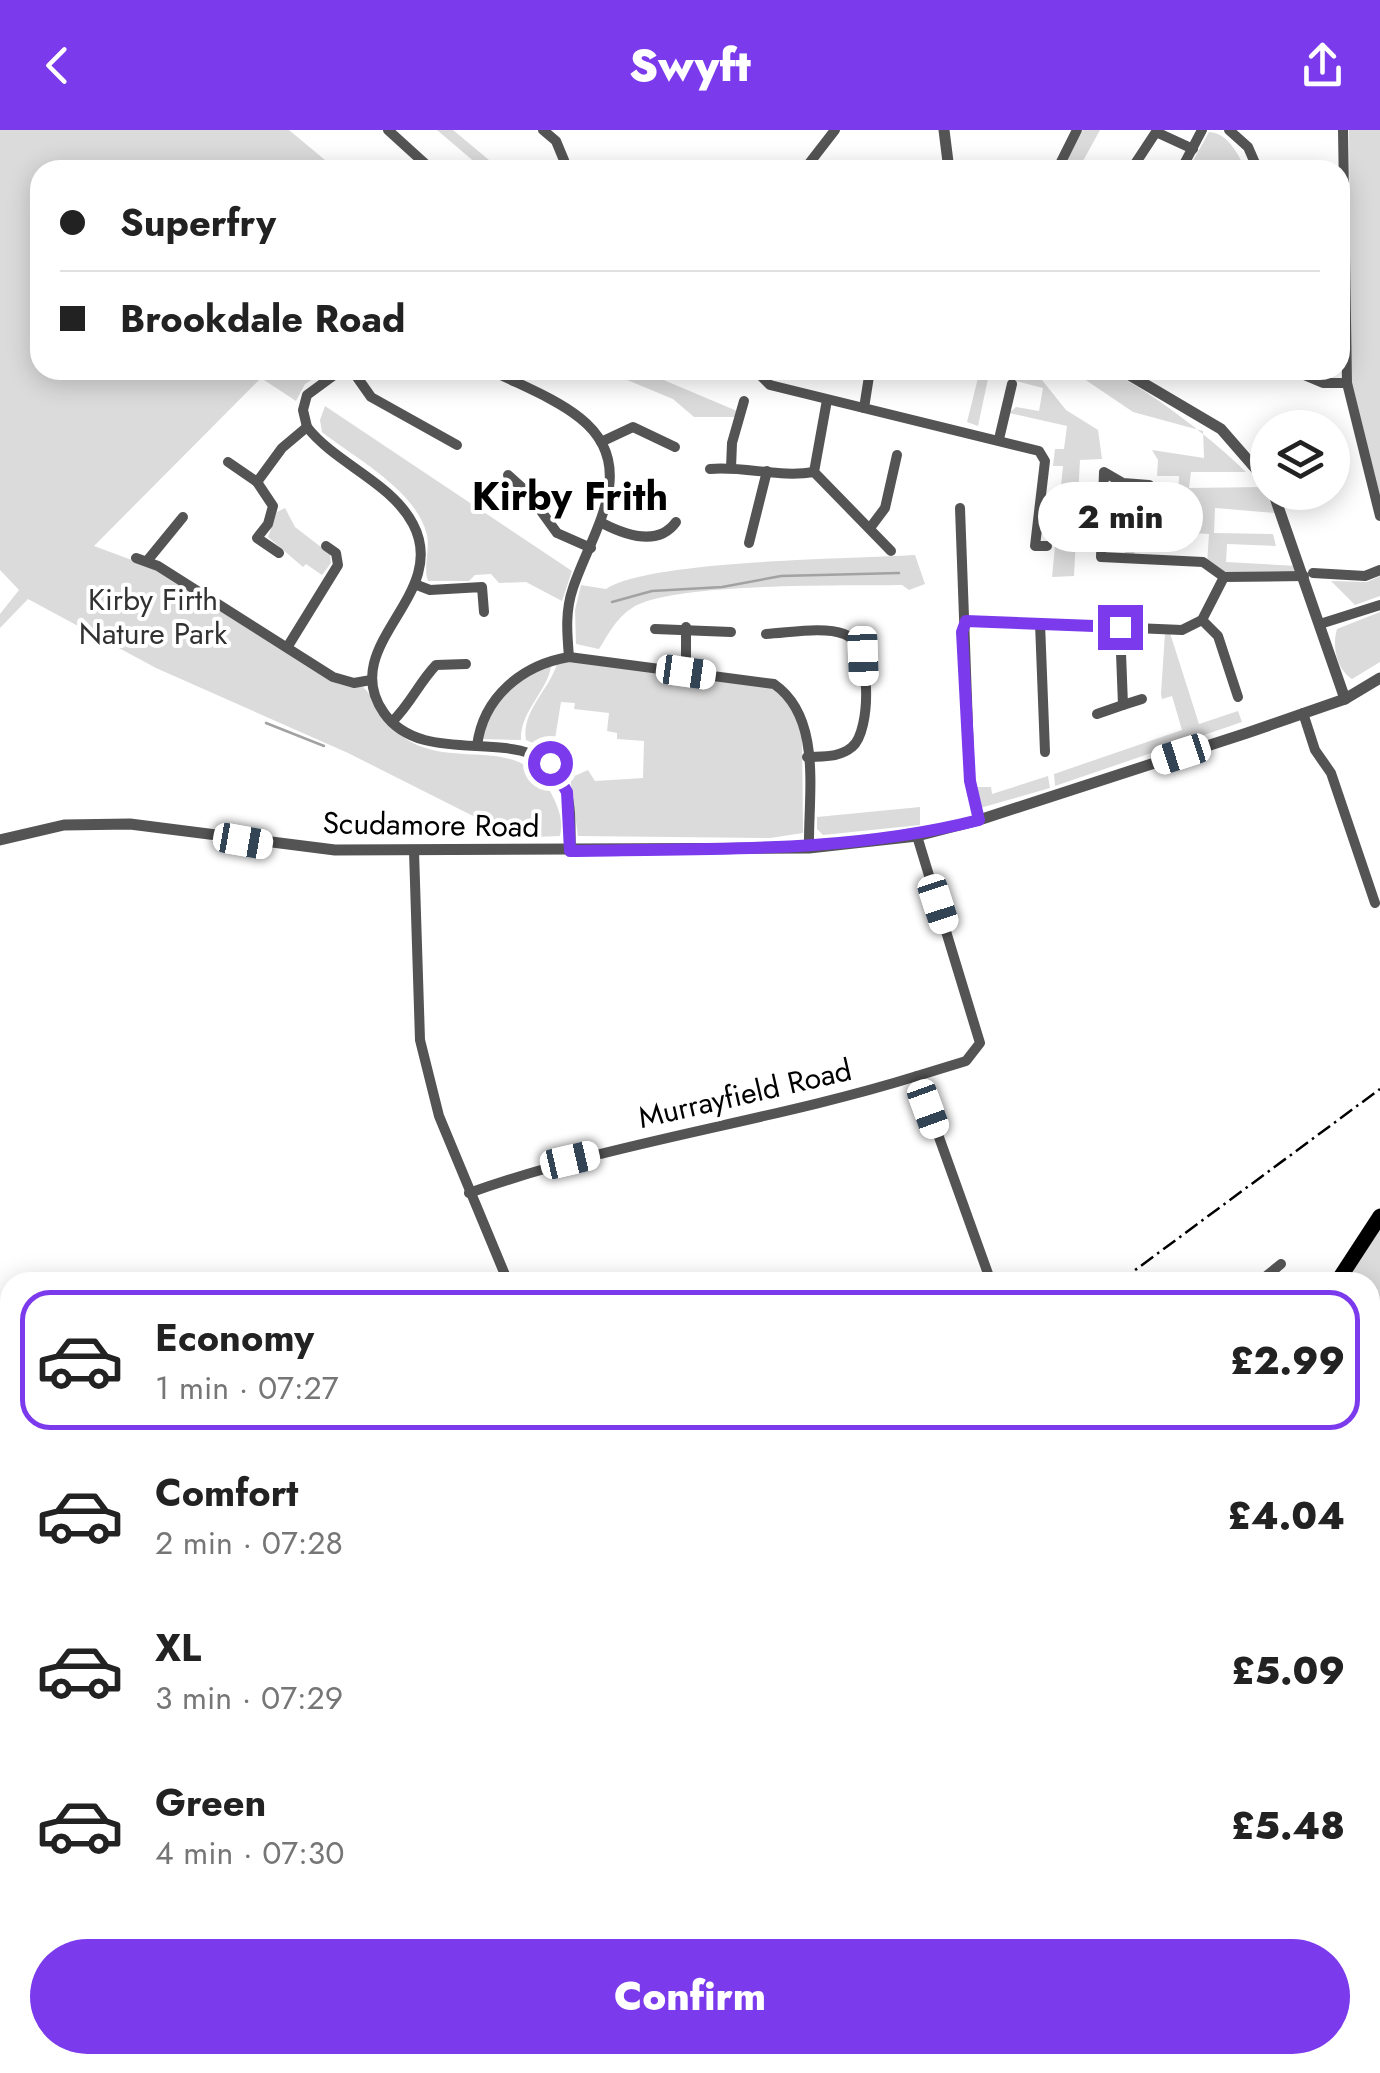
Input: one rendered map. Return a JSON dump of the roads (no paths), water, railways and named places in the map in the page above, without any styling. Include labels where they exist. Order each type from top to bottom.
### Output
[{"type":"main road","points":[[1344,1272],[1380,1216]]},
{"type":"street","points":[[388,130],[421,160]]},
{"type":"street","points":[[543,130],[556,141],[564,160]]},
{"type":"street","points":[[812,160],[834,130]]},
{"type":"street","points":[[944,130],[948,160]]},
{"type":"street","points":[[1063,160],[1077,130]]},
{"type":"street","points":[[1186,160],[1202,130]]},
{"type":"street","points":[[1230,130],[1248,147],[1254,160]]},
{"type":"street","points":[[1343,160],[1344,130]]},
{"type":"street","points":[[1138,160],[1156,132],[1193,148]]},
{"type":"street","points":[[327,380],[307,395],[303,410],[307,427],[398,504],[414,525],[421,555],[418,585],[374,655],[371,680],[378,704],[392,722],[421,742],[527,752],[550,763],[560,774],[569,804],[570,851]]},
{"type":"street","points":[[359,380],[371,397],[457,445]]},
{"type":"street","points":[[511,380],[571,411],[600,442],[610,485],[602,523],[568,606],[570,657]]},
{"type":"street","points":[[765,380],[770,385],[1039,451],[1045,461],[1041,546]]},
{"type":"street","points":[[864,408],[868,380]]},
{"type":"street","points":[[1142,380],[1221,429],[1250,463]]},
{"type":"street","points":[[1316,380],[1347,382],[1380,516]]},
{"type":"street","points":[[999,439],[1012,384]]},
{"type":"street","points":[[814,472],[828,400]]},
{"type":"street","points":[[731,468],[732,443],[744,401]]},
{"type":"street","points":[[257,482],[282,448],[307,427]]},
{"type":"street","points":[[600,442],[633,427],[675,448]]},
{"type":"street","points":[[870,528],[885,508],[896,456]]},
{"type":"street","points":[[228,462],[257,482],[273,506],[268,524],[252,535],[279,553]]},
{"type":"street","points":[[710,469],[790,476],[814,472]]},
{"type":"street","points":[[737,531],[750,538],[767,471]]},
{"type":"street","points":[[814,472],[891,551]]},
{"type":"street","points":[[1148,494],[1149,484],[1123,483],[1104,472],[1101,557],[1203,562],[1224,577],[1365,576],[1380,570]]},
{"type":"street","points":[[510,483],[528,493],[557,533],[590,548]]},
{"type":"street","points":[[960,508],[970,781],[979,820]]},
{"type":"street","points":[[1281,510],[1309,574],[1320,624],[1345,698]]},
{"type":"street","points":[[184,517],[141,560],[342,681],[371,680]]},
{"type":"street","points":[[602,523],[646,538],[660,537],[676,522]]},
{"type":"street","points":[[288,646],[338,565],[336,553],[326,546]]},
{"type":"street","points":[[966,621],[1182,630],[1202,620],[1224,577]]},
{"type":"street","points":[[418,585],[430,590],[482,588],[484,612]]},
{"type":"street","points":[[1320,624],[1380,605]]},
{"type":"street","points":[[1202,620],[1218,636],[1238,697]]},
{"type":"street","points":[[1040,623],[1045,752]]},
{"type":"street","points":[[686,627],[686,672]]},
{"type":"street","points":[[655,629],[686,627],[732,632]]},
{"type":"street","points":[[1120,627],[1123,705]]},
{"type":"street","points":[[771,637],[844,633],[860,646],[863,656],[865,714],[859,740],[844,753],[807,757]]},
{"type":"street","points":[[478,746],[487,713],[509,684],[536,666],[570,657],[774,684],[786,692],[806,724],[809,848]]},
{"type":"street","points":[[392,722],[416,698],[424,678],[436,665],[466,664]]},
{"type":"street","name":"Scudamore Road","points":[[0,840],[64,825],[130,824],[268,845],[414,851],[809,848],[917,836],[979,820],[1302,714],[1345,698],[1379,677]]},
{"type":"street","points":[[1097,714],[1142,699]]},
{"type":"street","points":[[1302,714],[1315,750],[1331,773],[1375,903]]},
{"type":"street","name":"Murrayfield Road","points":[[469,1193],[541,1168],[841,1100],[966,1061],[980,1043],[917,836]]},
{"type":"street","points":[[414,851],[420,1040],[439,1116],[504,1272]]},
{"type":"street","points":[[917,1076],[987,1272]]},
{"type":"street","points":[[1271,1272],[1281,1264]]},
{"type":"waterway","points":[[612,602],[652,591],[722,587],[781,576],[899,573]]},
{"type":"waterway","points":[[266,723],[324,746]]},
{"type":"railway","points":[[1133,1272],[1380,1089]]},
{"type":"district","name":"Kirby Frith","points":[[570,496]]},
{"type":"park label","name":"Kirby Firth Nature Park","points":[[153,617]]}]
